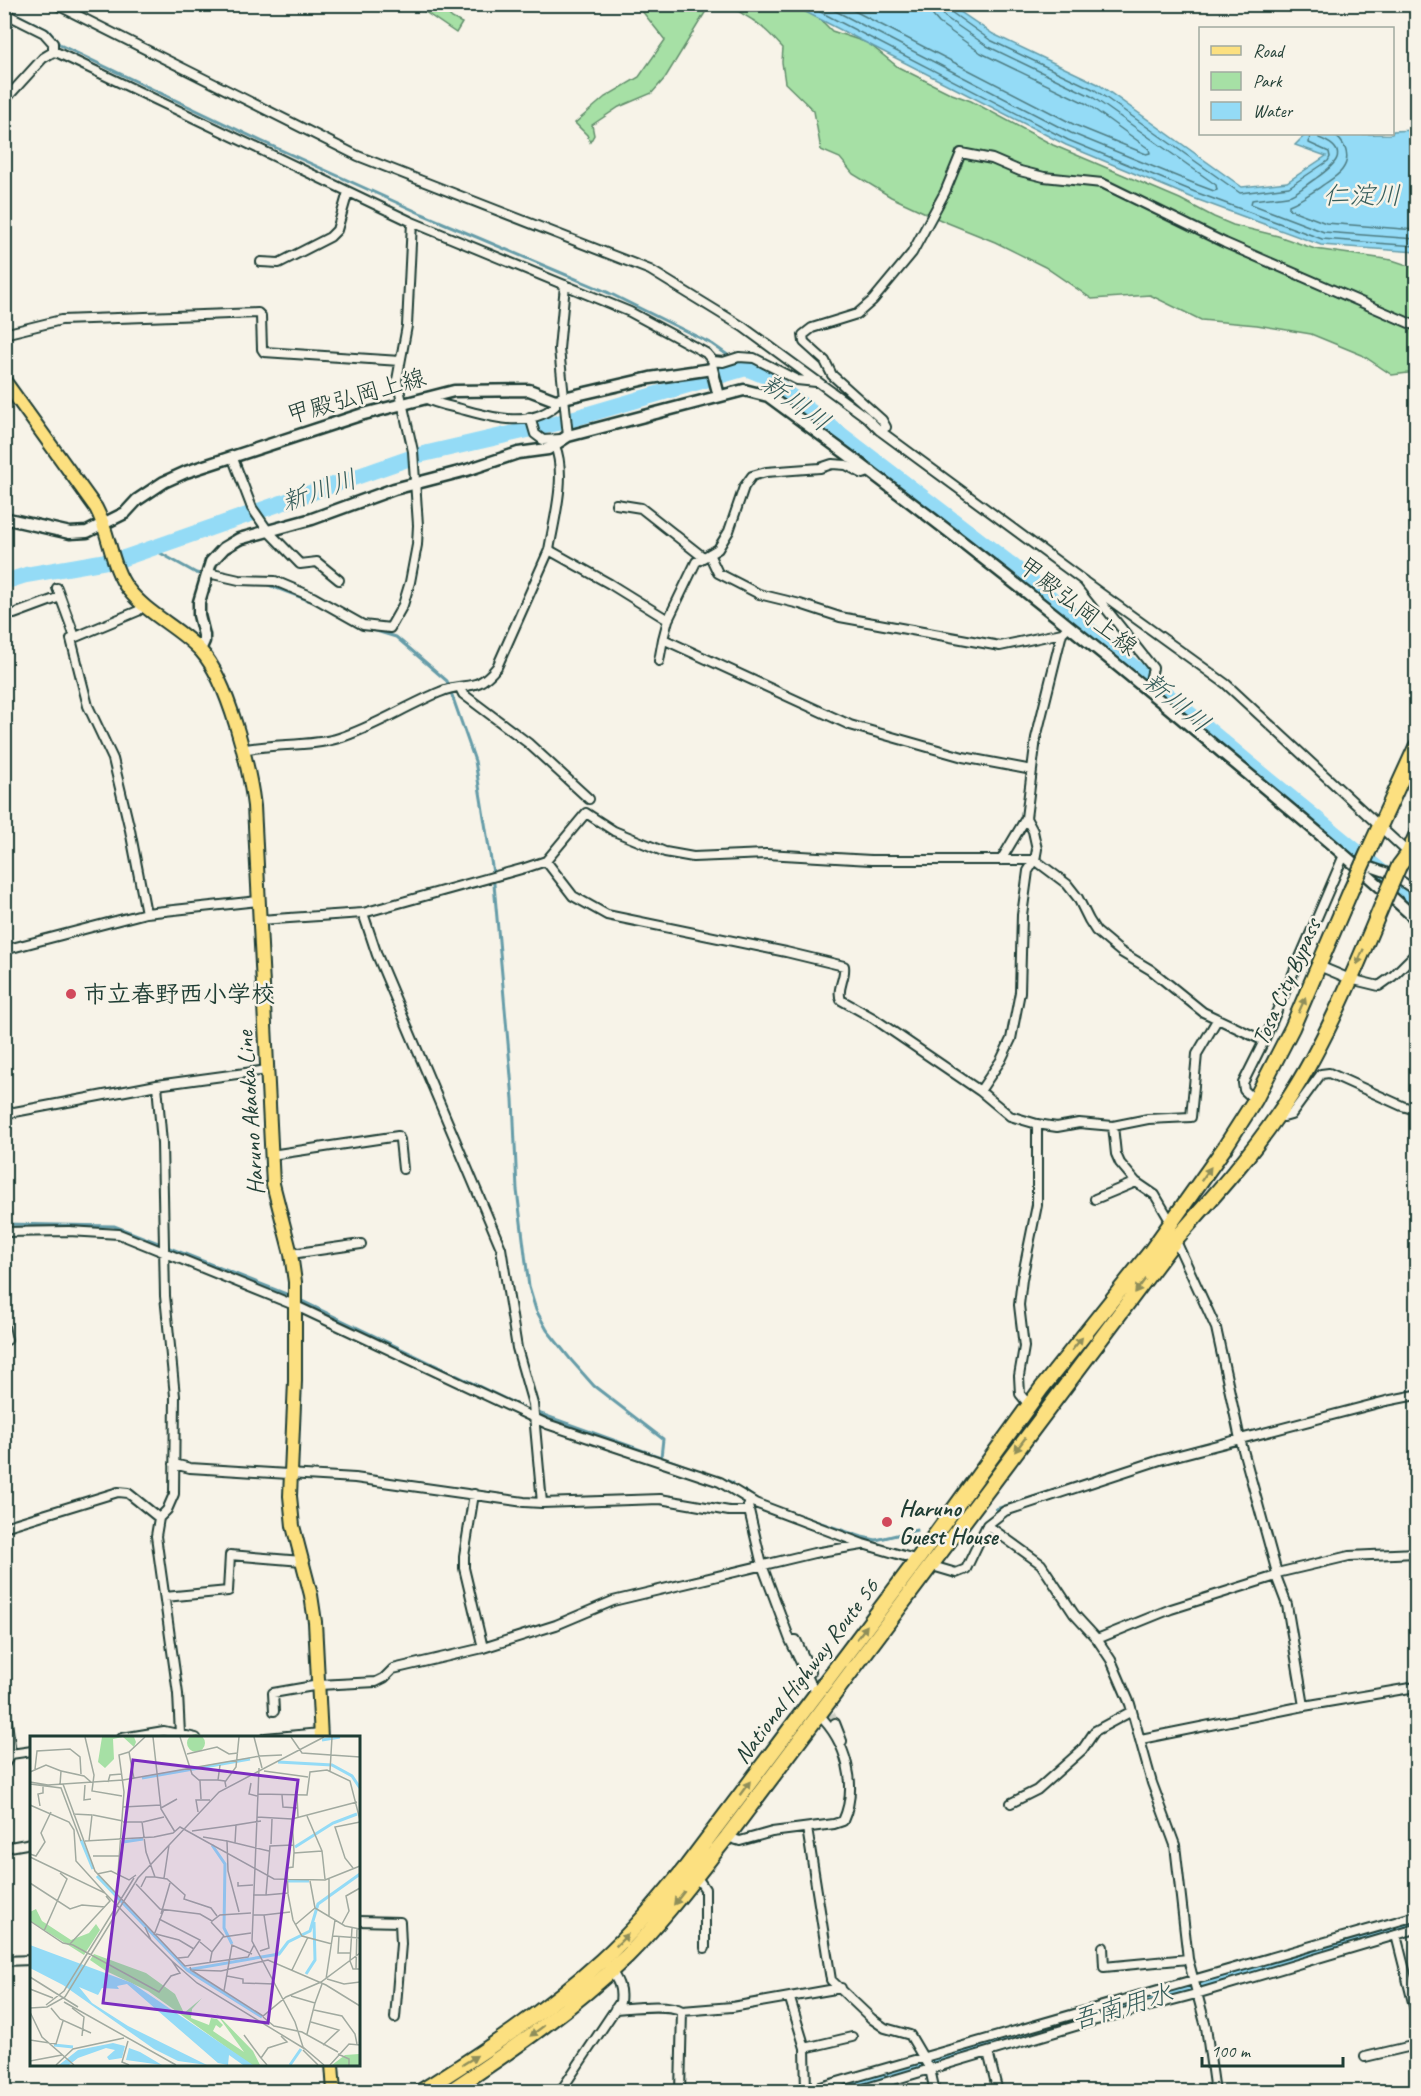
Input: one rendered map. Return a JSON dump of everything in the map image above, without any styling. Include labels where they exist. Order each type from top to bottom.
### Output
[{"type":"highway","name":"Tosa City Bypass","points":[[1172,1222],[1255,1100],[1292,1028],[1416,747]]},
{"type":"highway","points":[[1175,1240],[1243,1162],[1278,1116],[1298,1084],[1350,979],[1399,866],[1413,849]]},
{"type":"highway","name":"National Highway Route 56","points":[[449,2091],[530,2037],[574,2004],[607,1965],[661,1899],[917,1560],[1029,1405],[1172,1222]]},
{"type":"highway","name":"National Highway Route 56","points":[[420,2091],[518,2028],[564,1993],[607,1965],[664,1917],[727,1837],[1175,1240]]},
{"type":"main road","points":[[560,399],[712,365],[719,396]]},
{"type":"main road","name":"Haruno Akaoka Line","points":[[4,380],[96,508],[104,524],[115,564],[128,590],[200,650],[218,678],[250,779],[254,806],[273,1184],[291,1254],[295,1282],[290,1496],[292,1526],[311,1595],[315,1622],[321,1735]]},
{"type":"main road","name":"甲殿弘岡上線","points":[[4,518],[70,534],[87,532],[126,513],[137,500],[164,482],[186,472],[401,403],[454,391],[529,390],[560,399]]},
{"type":"main road","name":"甲殿弘岡上線","points":[[200,650],[204,634],[199,615],[199,602],[211,561],[224,548],[239,539],[312,519],[394,489],[416,485],[518,453],[548,449],[562,440],[744,390],[768,396],[872,471],[1066,629],[1148,689],[1348,857],[1416,919]]},
{"type":"main road","points":[[332,2066],[334,2091]]},
{"type":"street","points":[[55,4],[358,156],[651,270],[744,327],[866,417],[879,430],[1226,684],[1381,826],[1413,849]]},
{"type":"street","points":[[4,13],[44,33],[53,43],[53,52]]},
{"type":"street","points":[[53,52],[412,222],[630,312],[706,353],[712,365],[739,357],[754,358],[797,380],[818,382]]},
{"type":"street","points":[[4,101],[44,58],[53,52]]},
{"type":"street","points":[[879,430],[886,427],[882,420],[832,375],[825,361],[804,342],[803,335],[812,328],[857,314],[873,300],[912,253],[945,192],[962,153],[992,159],[1020,171],[1044,177],[1102,183],[1226,243],[1416,326]]},
{"type":"street","points":[[261,262],[279,262],[330,237],[337,230],[348,192]]},
{"type":"street","points":[[207,576],[276,581],[313,597],[363,625],[390,628],[403,605],[417,545],[415,464],[397,380],[407,326],[412,222]]},
{"type":"street","points":[[242,750],[337,739],[443,690],[477,685],[497,667],[549,550],[560,480],[562,440],[568,420],[560,399],[559,349],[565,285]]},
{"type":"street","points":[[4,334],[61,320],[258,313],[261,316],[264,352],[400,362]]},
{"type":"street","points":[[424,397],[431,401],[533,426],[543,440],[562,440]]},
{"type":"street","points":[[533,426],[560,399]]},
{"type":"street","points":[[232,456],[252,508],[268,531],[300,564],[317,562],[339,580]]},
{"type":"street","points":[[658,661],[668,620],[696,562],[718,549],[729,531],[744,487],[752,476],[766,472],[819,468],[832,464],[846,465],[863,474],[872,471]]},
{"type":"street","points":[[616,504],[641,508],[706,555],[718,573],[759,594],[840,617],[1000,646],[1066,629],[1036,738],[1026,818],[1001,860]]},
{"type":"street","points":[[549,550],[668,620]]},
{"type":"street","points":[[1085,582],[1153,669],[1148,689]]},
{"type":"street","points":[[57,588],[75,637]]},
{"type":"street","points":[[14,614],[60,597]]},
{"type":"street","points":[[144,605],[138,611],[71,639],[88,706],[113,759],[146,913]]},
{"type":"street","points":[[663,639],[850,725],[963,757],[1032,770]]},
{"type":"street","points":[[458,688],[528,743],[589,799]]},
{"type":"street","points":[[260,920],[363,913],[546,861],[586,813],[614,831],[664,852],[693,857],[766,854],[870,860],[1035,860],[1067,884],[1078,898],[1096,931],[1121,952],[1151,970],[1203,1012],[1264,1041]]},
{"type":"street","points":[[980,1091],[1001,1060],[1011,1039],[1020,992],[1022,915],[1028,871],[1035,860],[1037,849],[1026,818]]},
{"type":"street","points":[[1255,1100],[1244,1090],[1243,1083],[1348,857],[1391,874],[1416,891]]},
{"type":"street","points":[[546,861],[573,896],[608,915],[844,966],[845,973],[838,995],[840,1000],[873,1018],[980,1091],[1010,1116],[1037,1124],[1058,1127],[1079,1123],[1113,1126],[1148,1119],[1191,1117],[1197,1054],[1218,1020]]},
{"type":"street","points":[[4,950],[146,913],[258,901]]},
{"type":"street","points":[[363,913],[377,956],[501,1248],[517,1348],[533,1404],[542,1503]]},
{"type":"street","points":[[1319,966],[1350,979],[1379,986],[1393,976],[1416,953]]},
{"type":"street","points":[[4,1114],[157,1085],[267,1070]]},
{"type":"street","points":[[1278,1116],[1284,1118],[1291,1115],[1321,1074],[1329,1073],[1416,1110]]},
{"type":"street","points":[[157,1085],[162,1143],[165,1296],[175,1396],[174,1494],[167,1510],[159,1518],[156,1536],[178,1694],[180,1734]]},
{"type":"street","points":[[1029,1405],[1020,1394],[1019,1376],[1024,1347],[1019,1305],[1037,1205],[1037,1124]]},
{"type":"street","points":[[1113,1126],[1116,1154],[1120,1163],[1136,1182],[1155,1195],[1172,1222],[1175,1240],[1216,1328],[1240,1439],[1287,1605],[1304,1706]]},
{"type":"street","points":[[271,1155],[398,1136],[403,1169]]},
{"type":"street","points":[[1095,1199],[1136,1182]]},
{"type":"street","points":[[4,1232],[119,1234],[294,1305],[547,1424],[720,1482],[755,1503],[864,1544],[956,1573],[966,1569],[987,1525],[1005,1511],[1160,1460],[1416,1395]]},
{"type":"street","points":[[291,1254],[361,1244]]},
{"type":"street","points":[[4,1326],[7,1340],[4,1340]]},
{"type":"street","points":[[174,1464],[190,1468],[355,1478],[524,1502],[660,1499],[719,1509],[749,1511]]},
{"type":"street","points":[[4,1527],[118,1492],[128,1493],[159,1518]]},
{"type":"street","points":[[474,1494],[464,1568],[483,1648]]},
{"type":"street","points":[[747,1499],[762,1565],[790,1640],[810,1681],[819,1690]]},
{"type":"street","points":[[987,1525],[1041,1564],[1074,1614],[1097,1639],[1111,1660],[1132,1711],[1152,1784],[1175,1845],[1188,1959],[1206,2027],[1215,2091]]},
{"type":"street","points":[[274,1711],[273,1693],[320,1685],[376,1682],[393,1669],[483,1648],[556,1625],[613,1601],[762,1565],[864,1544]]},
{"type":"street","points":[[1097,1639],[1171,1609],[1277,1574],[1349,1556],[1416,1553]]},
{"type":"street","points":[[165,1597],[228,1591],[230,1555],[302,1561]]},
{"type":"street","points":[[790,1640],[796,1640],[811,1672]]},
{"type":"street","points":[[1141,1739],[1304,1706],[1416,1687]]},
{"type":"street","points":[[4,1696],[11,1754],[4,1765]]},
{"type":"street","points":[[1011,1803],[1037,1790],[1082,1750],[1095,1731],[1132,1711]]},
{"type":"street","points":[[727,1837],[740,1841],[772,1832],[843,1821],[848,1809],[850,1770],[844,1754],[819,1714]]},
{"type":"street","points":[[835,1723],[846,1751],[844,1754]]},
{"type":"street","points":[[129,1736],[164,1731],[191,1736]]},
{"type":"street","points":[[293,1736],[321,1735]]},
{"type":"street","points":[[11,1754],[30,1751]]},
{"type":"street","points":[[807,1828],[831,1980],[872,2019],[885,2028],[910,2035],[926,2063],[935,2091]]},
{"type":"street","points":[[4,1848],[30,1843]]},
{"type":"street","points":[[696,1876],[705,1889],[705,1948]]},
{"type":"street","points":[[790,1999],[805,2048],[805,2091],[926,2063],[988,2052],[1089,2022],[1194,1986],[1416,1916]]},
{"type":"street","points":[[360,1921],[400,1922],[401,1944],[395,2018]]},
{"type":"street","points":[[853,2091],[875,2088],[926,2063],[1194,1986],[1416,1929]]},
{"type":"street","points":[[1396,1935],[1416,2014]]},
{"type":"street","points":[[1103,1947],[1104,1967],[1188,1959]]},
{"type":"street","points":[[4,1961],[30,1960]]},
{"type":"street","points":[[560,2091],[620,2002],[622,1993],[618,1981],[607,1965]]},
{"type":"street","points":[[615,2009],[663,2007],[679,2008],[682,2011],[732,2007],[790,1999],[841,1988]]},
{"type":"street","points":[[680,2091],[682,2011]]},
{"type":"street","points":[[805,2048],[852,2037]]},
{"type":"street","points":[[1365,2057],[1416,2045]]},
{"type":"street","points":[[988,2052],[998,2091]]},
{"type":"green space","points":[[648,4],[713,5],[706,11],[665,78],[652,93],[619,107],[592,125],[594,135],[590,142],[587,135],[575,123],[605,97],[639,77],[665,40],[642,11]]},
{"type":"green space","points":[[415,5],[439,5],[452,18],[462,23],[456,33]]},
{"type":"green space","points":[[729,5],[811,5],[816,15],[832,31],[868,43],[898,67],[971,101],[1053,145],[1180,199],[1214,217],[1233,225],[1278,236],[1315,249],[1392,260],[1416,268],[1416,372],[1392,375],[1362,355],[1311,334],[1257,325],[1201,320],[1150,295],[1092,299],[1045,267],[995,242],[891,197],[853,174],[840,158],[821,150],[814,111],[785,83],[783,48],[762,27]]},
{"type":"water","name":"仁淀川","points":[[792,5],[950,5],[993,34],[1098,84],[1242,187],[1287,182],[1326,156],[1295,145],[1305,135],[1394,135],[1394,131],[1416,130],[1416,252],[1321,245],[1193,198],[1066,145]]},
{"type":"waterway","points":[[4,8],[48,30],[60,45],[261,141],[422,214],[609,293],[712,344],[746,368]]},
{"type":"waterway","name":"新川川","points":[[4,582],[26,575],[124,558],[419,455],[558,423],[746,368],[763,375],[1009,563],[1416,900]]},
{"type":"waterway","points":[[153,549],[196,573],[204,575]]},
{"type":"waterway","points":[[237,583],[254,584]]},
{"type":"waterway","points":[[266,584],[316,603]]},
{"type":"waterway","points":[[373,630],[396,637],[447,681],[475,761],[493,873],[513,1099],[517,1190],[529,1287],[536,1310],[547,1330],[594,1386],[663,1439],[661,1457]]},
{"type":"waterway","points":[[4,1224],[114,1226],[158,1243]]},
{"type":"waterway","points":[[167,1247],[286,1294]]},
{"type":"waterway","points":[[300,1300],[522,1407]]},
{"type":"waterway","points":[[1247,1433],[1416,1390]]},
{"type":"waterway","points":[[538,1413],[705,1473]]},
{"type":"waterway","points":[[1164,1455],[1232,1437]]},
{"type":"waterway","points":[[996,1509],[1149,1460]]},
{"type":"waterway","points":[[720,1478],[733,1483]]},
{"type":"waterway","points":[[745,1491],[760,1502]]},
{"type":"waterway","points":[[789,1512],[876,1540],[917,1530]]},
{"type":"waterway","name":"吾南用水","points":[[828,2092],[1416,1921]]},
{"type":"tunnel","points":[[826,1703],[835,1723]]},
{"type":"place","name":"市立春野西小学校","points":[[71,994]]},
{"type":"place","name":"Haruno Guest House","points":[[887,1522]]}]
